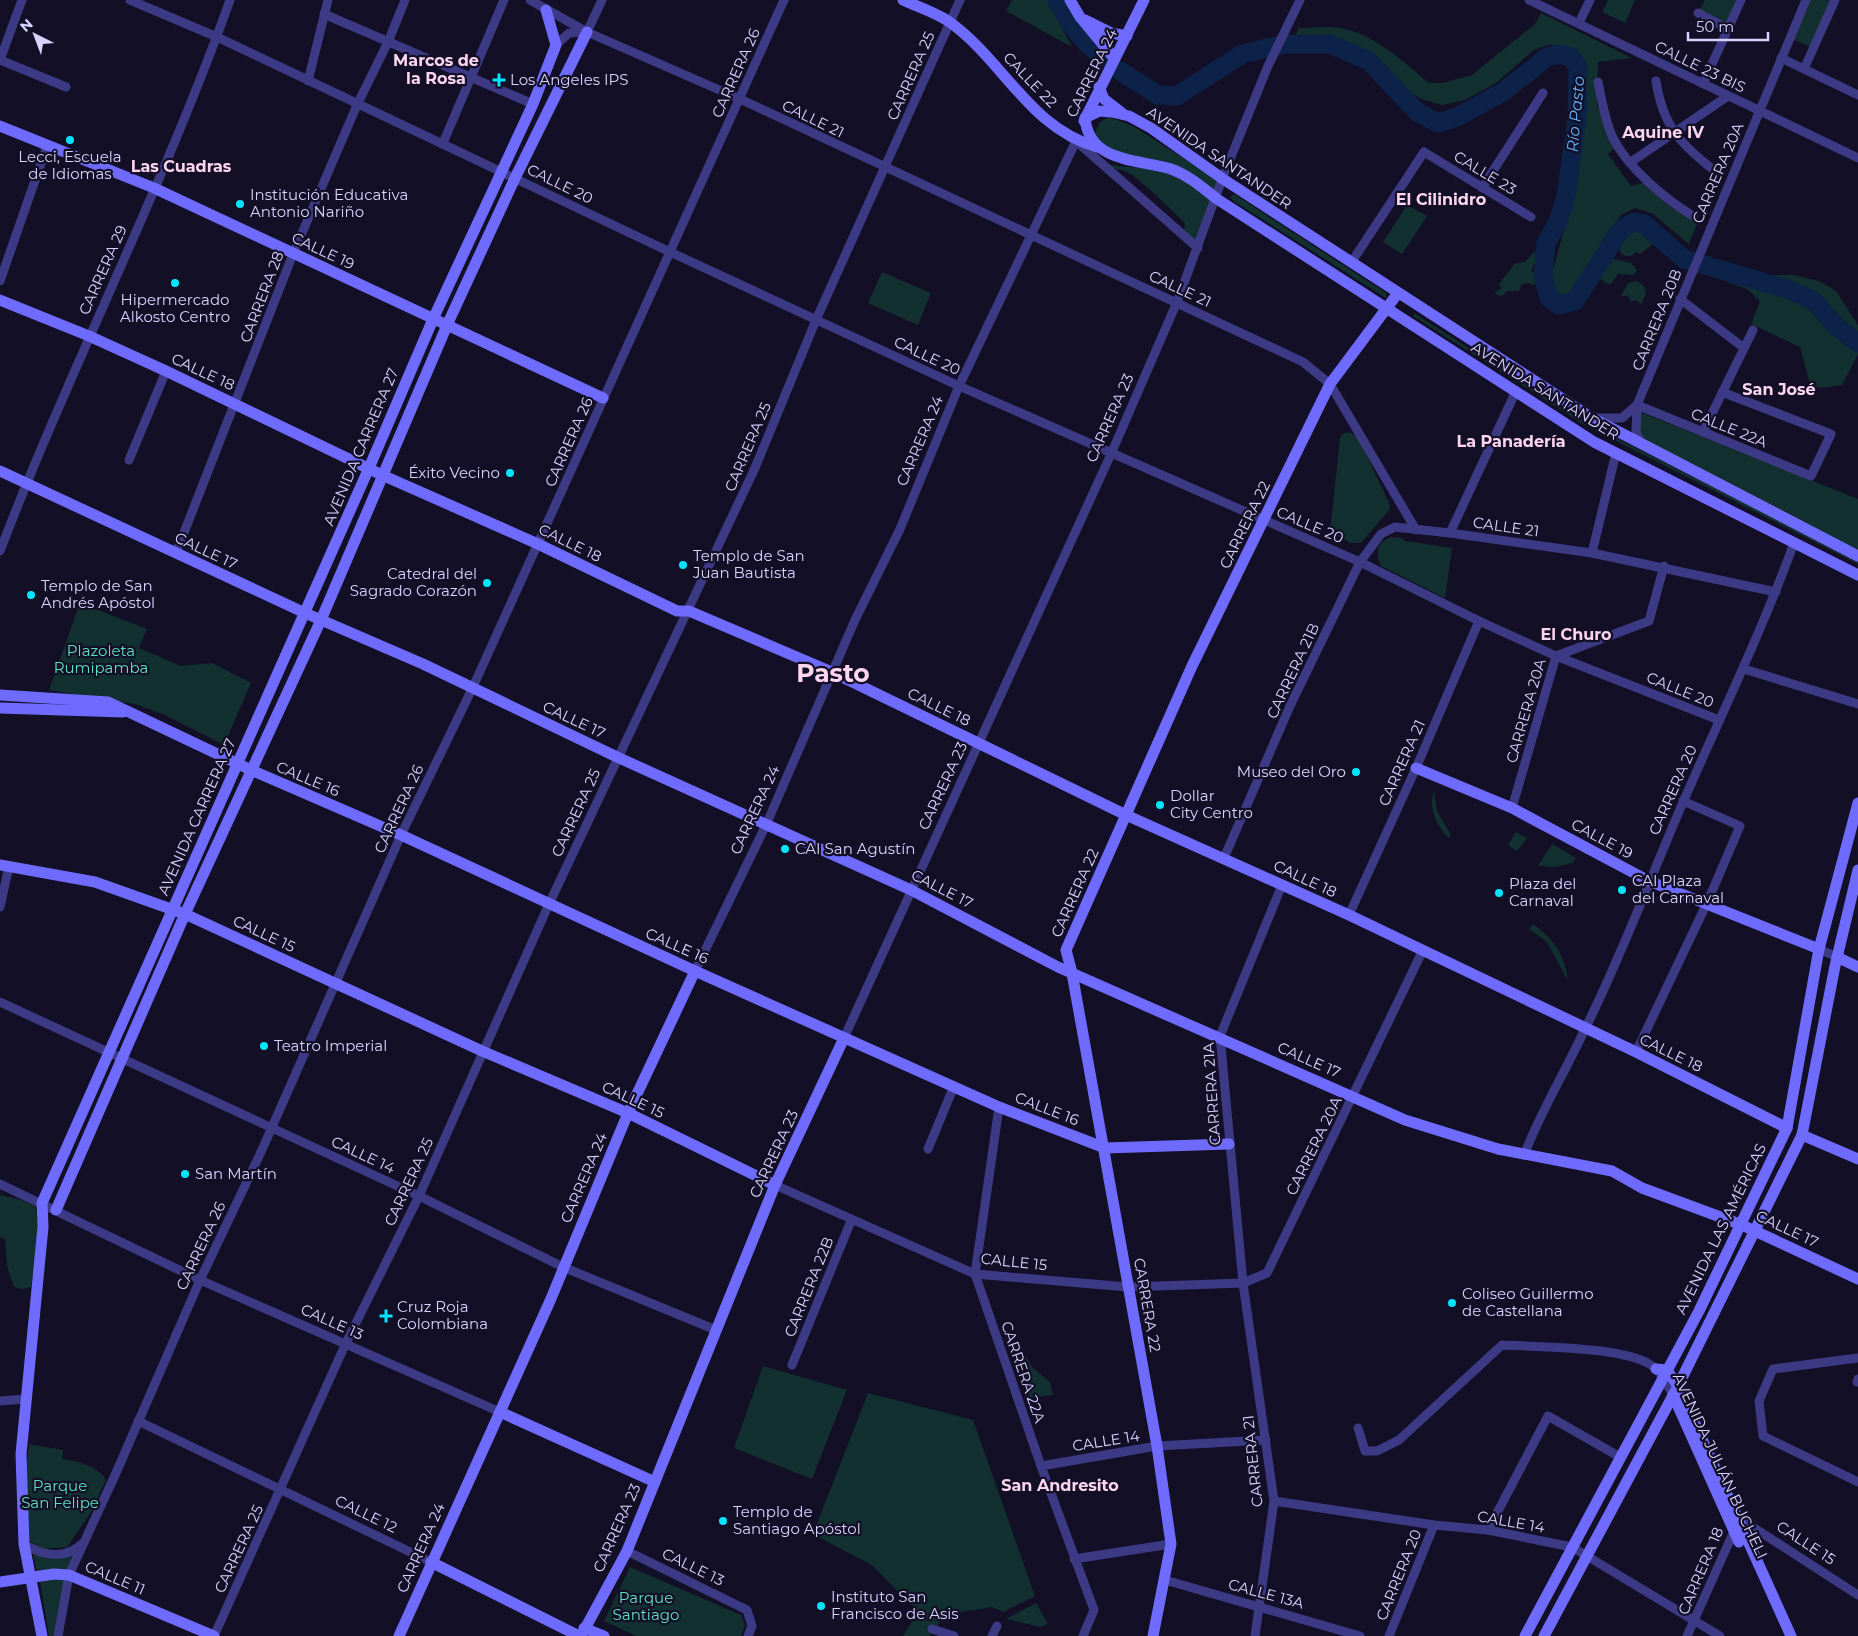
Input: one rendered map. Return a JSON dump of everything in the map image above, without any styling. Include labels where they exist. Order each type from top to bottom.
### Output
[{"type":"street","points":[[22,0],[4,40],[0,60],[66,87]]},
{"type":"street","name":"CALLE 20","points":[[130,0],[217,37],[357,105],[443,143],[670,252],[959,386],[1360,562],[1479,621],[1556,656],[1719,720]]},
{"type":"street","name":"CARRERA 29","points":[[0,551],[26,483],[154,188],[217,37],[230,0]]},
{"type":"street","points":[[308,81],[328,0]]},
{"type":"street","name":"CARRERA 28","points":[[176,553],[293,254],[357,105],[388,42],[405,0]]},
{"type":"street","points":[[443,143],[504,0]]},
{"type":"street","name":"CALLE 21","points":[[530,0],[587,32],[654,59],[1303,362],[1330,384],[1416,530],[1592,553],[1664,566],[1776,592]]},
{"type":"street","name":"AVENIDA CARRERA 27","points":[[56,1210],[184,914],[321,620],[382,474],[448,324],[515,178],[602,0]]},
{"type":"street","name":"CARRERA 26","points":[[58,1636],[69,1575],[87,1539],[200,1280],[271,1127],[401,835],[472,689],[784,0]]},
{"type":"street","name":"CALLE 22","points":[[903,0],[951,22],[988,58],[1024,100],[1056,128],[1076,141],[1198,248]]},
{"type":"street","name":"CARRERA 25","points":[[214,1636],[282,1489],[345,1345],[419,1196],[482,1051],[617,757],[755,468],[816,320],[960,0]]},
{"type":"street","points":[[1070,0],[1080,17],[1113,60]]},
{"type":"street","name":"CARRERA 24","points":[[399,1636],[500,1412],[628,1113],[766,825],[834,673],[855,620],[900,529],[959,386],[1032,235],[1085,118],[1144,0]]},
{"type":"street","name":"CARRERA 23","points":[[581,1633],[627,1551],[775,1185],[980,743],[1111,454],[1177,302],[1268,66],[1300,0]]},
{"type":"street","name":"CALLE 23 BIS","points":[[1529,0],[1858,158]]},
{"type":"street","points":[[1579,23],[1590,0]]},
{"type":"street","points":[[1703,84],[1741,0]]},
{"type":"street","name":"CARRERA 20A","points":[[1702,246],[1806,0]]},
{"type":"street","points":[[1804,70],[1835,0]]},
{"type":"street","points":[[546,10],[550,18],[556,45]]},
{"type":"street","points":[[1698,13],[1728,29]]},
{"type":"street","points":[[324,14],[533,104]]},
{"type":"street","points":[[1080,17],[1111,33],[1127,36]]},
{"type":"street","points":[[556,45],[569,33],[587,32]]},
{"type":"street","name":"AVENIDA CARRERA 27","points":[[42,1636],[24,1544],[21,1454],[43,1227],[42,1203],[236,763],[305,613],[434,317],[533,104],[556,45]]},
{"type":"street","points":[[1781,58],[1858,95]]},
{"type":"street","points":[[1656,81],[1660,106],[1674,133],[1694,155],[1715,171]]},
{"type":"street","points":[[1598,82],[1605,117],[1614,139],[1631,162],[1658,191],[1693,216]]},
{"type":"street","points":[[1102,83],[1104,99],[1129,116]]},
{"type":"street","points":[[1482,188],[1543,93]]},
{"type":"street","points":[[1631,162],[1728,96]]},
{"type":"street","name":"AVENIDA SANTANDER","points":[[1085,118],[1099,111],[1129,116],[1151,128],[1223,179],[1592,418],[1858,556]]},
{"type":"street","points":[[1085,118],[1090,138],[1097,147]]},
{"type":"street","name":"CALLE 19","points":[[0,126],[154,188],[293,254],[434,317],[603,398]]},
{"type":"street","name":"AVENIDA SANTANDER","points":[[1076,141],[1097,147],[1125,160],[1172,170],[1189,178],[1217,199],[1386,308],[1616,453],[1858,575]]},
{"type":"street","points":[[0,281],[47,146]]},
{"type":"street","name":"CALLE 23","points":[[1351,263],[1424,152],[1531,217]]},
{"type":"street","name":"CARRERA 20B","points":[[1644,446],[1636,433],[1637,405],[1702,246]]},
{"type":"street","name":"CARRERA 22","points":[[1153,1636],[1171,1544],[1158,1446],[1128,1287],[1105,1148],[1072,972],[1066,950],[1192,666],[1330,384],[1398,293]]},
{"type":"street","points":[[1680,299],[1744,348]]},
{"type":"street","name":"CALLE 18","points":[[0,300],[89,336],[236,403],[369,468],[538,544],[676,611],[688,611],[834,673],[1126,815],[1349,915],[1636,1052],[1786,1128],[1858,1159]]},
{"type":"street","points":[[1703,432],[1753,330]]},
{"type":"street","points":[[129,460],[166,371]]},
{"type":"street","points":[[1450,533],[1516,391]]},
{"type":"street","name":"CALLE 22A","points":[[1637,405],[1811,476],[1831,434],[1722,392]]},
{"type":"street","points":[[1592,418],[1610,420],[1622,418],[1637,405]]},
{"type":"street","points":[[1592,553],[1616,453]]},
{"type":"street","name":"CALLE 17","points":[[0,471],[305,613],[423,664],[617,757],[911,890],[1072,972],[1406,1120],[1498,1149],[1612,1171],[1642,1188],[1754,1230],[1858,1279]]},
{"type":"street","name":"CARRERA 21B","points":[[1224,858],[1290,706],[1360,562],[1381,534],[1395,528],[1416,530]]},
{"type":"street","name":"CARRERA 20","points":[[1524,1155],[1545,1106],[1586,1029],[1683,801],[1744,668],[1794,543]]},
{"type":"street","name":"CARRERA 20A","points":[[1512,808],[1556,656],[1649,621],[1664,566]]},
{"type":"street","name":"CARRERA 21","points":[[1349,915],[1416,768],[1479,621]]},
{"type":"street","points":[[1744,668],[1858,704]]},
{"type":"street","name":"CALLE 16","points":[[0,695],[108,702],[251,770],[401,835],[844,1038],[999,1107],[1105,1148],[1229,1144]]},
{"type":"street","name":"CALLE 16","points":[[0,708],[127,712]]},
{"type":"street","name":"CALLE 19","points":[[1416,768],[1512,808],[1649,881],[1819,949],[1858,967]]},
{"type":"street","points":[[1636,1052],[1707,903],[1740,826],[1683,801]]},
{"type":"street","name":"AVENIDA LAS AMÉRICAS","points":[[1525,1636],[1662,1372],[1742,1225],[1786,1128],[1819,949],[1858,803]]},
{"type":"street","points":[[0,907],[4,865]]},
{"type":"street","name":"CALLE 15","points":[[4,865],[95,882],[184,914],[482,1051],[628,1113],[851,1221],[975,1274],[1128,1287],[1243,1283],[1267,1273]]},
{"type":"street","name":"AVENIDA LAS AMÉRICAS","points":[[1544,1636],[1676,1390],[1802,1134],[1837,957],[1858,870]]},
{"type":"street","name":"CARRERA 21A","points":[[1243,1283],[1220,1036],[1282,885]]},
{"type":"street","name":"CARRERA 20A","points":[[1267,1273],[1423,950]]},
{"type":"street","name":"CALLE 14","points":[[0,1002],[419,1196],[563,1267],[716,1330]]},
{"type":"street","points":[[928,1149],[954,1086]]},
{"type":"street","name":"CARRERA 22A","points":[[999,1107],[975,1274],[1041,1466],[1094,1610],[1083,1636]]},
{"type":"street","name":"CALLE 13","points":[[0,1184],[200,1280],[654,1482]]},
{"type":"street","name":"CARRERA 22B","points":[[792,1365],[851,1221]]},
{"type":"street","name":"CARRERA 21","points":[[1243,1283],[1274,1501],[1260,1607],[1254,1636]]},
{"type":"street","points":[[1358,1428],[1365,1450],[1377,1451],[1399,1440],[1502,1345],[1597,1350],[1641,1359],[1662,1372]]},
{"type":"street","points":[[1858,1358],[1773,1369],[1759,1401],[1763,1436],[1858,1482]]},
{"type":"street","name":"AVENIDA JULIÁN BUCHELI","points":[[1662,1372],[1676,1390],[1791,1636]]},
{"type":"street","name":"AVENIDA JULIÁN BUCHELI","points":[[1676,1390],[1735,1531],[1783,1636]]},
{"type":"street","points":[[0,1401],[26,1399]]},
{"type":"street","points":[[1488,1530],[1548,1416],[1620,1456]]},
{"type":"street","name":"CALLE 12","points":[[138,1422],[581,1633],[604,1636]]},
{"type":"street","name":"CALLE 14","points":[[1041,1466],[1158,1446],[1266,1440]]},
{"type":"street","name":"CALLE 14","points":[[1274,1501],[1434,1525],[1488,1530],[1572,1547],[1720,1636]]},
{"type":"street","name":"CALLE 15","points":[[1737,1517],[1858,1595]]},
{"type":"street","name":"CARRERA 18","points":[[1687,1636],[1735,1531],[1737,1517]]},
{"type":"street","name":"CARRERA 20","points":[[1389,1636],[1434,1525]]},
{"type":"street","name":"CALLE 11","points":[[24,1544],[46,1554],[61,1554],[76,1550],[87,1539]]},
{"type":"street","points":[[1074,1559],[1171,1544]]},
{"type":"street","name":"CALLE 13","points":[[627,1551],[747,1610],[752,1626],[748,1636]]},
{"type":"street","name":"CALLE 11","points":[[0,1582],[54,1574],[69,1575],[214,1636]]},
{"type":"street","name":"CALLE 13A","points":[[1165,1580],[1360,1636]]},
{"type":"street","points":[[992,1636],[997,1626]]},
{"type":"street","points":[[932,1629],[954,1636]]},
{"type":"green space","points":[[1012,0],[1048,0],[1072,47],[1006,11]]},
{"type":"green space","points":[[1608,0],[1635,0],[1625,23],[1602,12]]},
{"type":"green space","points":[[1705,0],[1741,0],[1728,29],[1698,13]]},
{"type":"green space","points":[[1811,0],[1831,0],[1811,47],[1794,40]]},
{"type":"green space","points":[[1541,13],[1632,58],[1598,62],[1597,105],[1615,148],[1608,154],[1631,186],[1642,183],[1669,206],[1698,222],[1689,244],[1653,214],[1635,208],[1621,215],[1582,273],[1570,296],[1562,299],[1553,290],[1551,277],[1567,219],[1580,120],[1582,75],[1575,50],[1561,45],[1548,45],[1534,50],[1496,83],[1465,100],[1442,105],[1422,99],[1409,92],[1385,67],[1340,38],[1293,40],[1299,28],[1328,27],[1345,29],[1379,44],[1429,83],[1443,83],[1472,75],[1535,24]]},
{"type":"green space","points":[[1109,117],[1133,126],[1218,180],[1217,191],[1108,148],[1095,135],[1099,124]]},
{"type":"green space","points":[[1108,164],[1154,169],[1170,173],[1213,200],[1197,243],[1184,231],[1185,223],[1153,192],[1129,173]]},
{"type":"green space","points":[[1234,194],[1386,293],[1386,298],[1232,200],[1230,197]]},
{"type":"green space","points":[[1407,205],[1427,216],[1402,254],[1383,242]]},
{"type":"green space","points":[[1632,229],[1653,238],[1652,245],[1640,254],[1636,252],[1627,256],[1620,253],[1620,245],[1624,236]]},
{"type":"green space","points":[[1534,252],[1540,253],[1531,271],[1537,275],[1537,280],[1533,285],[1529,283],[1522,284],[1519,291],[1507,291],[1502,296],[1497,295],[1495,292],[1502,288],[1499,285],[1502,279],[1514,264],[1525,262]]},
{"type":"green space","points":[[1610,258],[1631,263],[1637,270],[1633,275],[1618,274],[1610,285],[1596,274]]},
{"type":"green space","points":[[1710,258],[1767,275],[1793,275],[1819,281],[1836,291],[1858,325],[1858,354],[1842,385],[1820,388],[1810,384],[1800,347],[1751,324],[1760,301],[1747,289],[1705,274]]},
{"type":"green space","points":[[882,272],[931,293],[918,325],[868,303]]},
{"type":"green space","points":[[1637,281],[1644,286],[1646,294],[1641,304],[1635,300],[1631,302],[1628,296],[1621,296],[1628,283]]},
{"type":"green space","points":[[1414,313],[1584,422],[1858,560],[1858,564],[1583,424],[1413,316]]},
{"type":"green space","points":[[1640,412],[1858,499],[1858,549],[1834,540],[1647,445],[1638,433]]},
{"type":"green space","points":[[1350,432],[1359,439],[1390,505],[1389,510],[1361,543],[1351,543],[1330,532],[1340,438],[1342,434]]},
{"type":"green space","points":[[1390,537],[1452,548],[1445,598],[1381,566],[1378,549],[1382,542]]},
{"type":"green space","name":"Plazoleta Rumipamba","points":[[80,603],[147,629],[139,648],[181,666],[212,663],[251,683],[224,745],[165,715],[135,704],[49,690]]},
{"type":"green space","points":[[1434,791],[1437,811],[1451,835],[1448,838],[1440,828],[1433,810],[1432,798]]},
{"type":"green space","points":[[1516,832],[1527,838],[1517,851],[1508,845]]},
{"type":"green space","points":[[1552,844],[1576,858],[1572,863],[1556,867],[1538,866]]},
{"type":"green space","points":[[1533,924],[1547,935],[1557,949],[1567,972],[1568,981],[1547,942],[1529,929]]},
{"type":"green space","points":[[0,1195],[18,1199],[35,1206],[39,1235],[31,1287],[23,1289],[14,1287],[7,1266],[5,1239],[0,1237]]},
{"type":"green space","points":[[1026,1356],[1032,1367],[1050,1382],[1053,1395],[1030,1398],[1014,1362]]},
{"type":"green space","points":[[763,1366],[847,1390],[812,1479],[734,1448]]},
{"type":"green space","points":[[868,1393],[973,1420],[1035,1596],[1003,1612],[992,1607],[942,1615],[936,1630],[932,1629],[930,1636],[903,1636],[912,1621],[924,1618],[873,1566],[813,1534]]},
{"type":"green space","name":"Parque San Felipe","points":[[29,1444],[63,1450],[62,1459],[92,1467],[106,1480],[90,1514],[67,1547],[43,1549],[28,1540],[26,1469]]},
{"type":"green space","points":[[33,1553],[74,1554],[67,1572],[37,1573]]},
{"type":"green space","name":"Parque Santiago","points":[[630,1567],[741,1615],[745,1625],[741,1636],[636,1636],[604,1621]]},
{"type":"green space","points":[[47,1578],[64,1579],[55,1636],[49,1636],[40,1582]]},
{"type":"green space","points":[[1036,1603],[1048,1624],[1040,1627],[1006,1619]]},
{"type":"waterway","name":"Río Pasto","points":[[1057,0],[1071,24],[1083,39],[1104,57]]},
{"type":"waterway","name":"Río Pasto","points":[[1120,71],[1158,95],[1177,96],[1242,54],[1285,44],[1330,44],[1369,61],[1417,112],[1438,123],[1457,117],[1503,92],[1547,57],[1558,54],[1571,57],[1578,67],[1577,118],[1566,196],[1558,222],[1546,243],[1543,277],[1549,298],[1559,305],[1575,301],[1621,229],[1634,222],[1644,224],[1684,259],[1790,290],[1814,301],[1835,325],[1858,343]]},
{"type":"place","name":"Los Angeles IPS","points":[[499,80]]},
{"type":"place","name":"Lecci, Escuela de Idiomas","points":[[70,140]]},
{"type":"place","name":"Institución Educativa Antonio Nariño","points":[[240,204]]},
{"type":"place","name":"Hipermercado Alkosto Centro","points":[[175,283]]},
{"type":"place","name":"Éxito Vecino","points":[[510,473]]},
{"type":"place","name":"Templo de San Juan Bautista","points":[[683,565]]},
{"type":"place","name":"Catedral del Sagrado Corazón","points":[[487,583]]},
{"type":"place","name":"Templo de San Andrés Apóstol","points":[[31,595]]},
{"type":"place","name":"Museo del Oro","points":[[1356,772]]},
{"type":"place","name":"Dollar City Centro","points":[[1160,805]]},
{"type":"place","name":"CAI San Agustín","points":[[785,849]]},
{"type":"place","name":"CAI Plaza del Carnaval","points":[[1622,890]]},
{"type":"place","name":"Plaza del Carnaval","points":[[1499,893]]},
{"type":"place","name":"Teatro Imperial","points":[[264,1046]]},
{"type":"place","name":"San Martín","points":[[185,1174]]},
{"type":"place","name":"Coliseo Guillermo de Castellana","points":[[1452,1303]]},
{"type":"place","name":"Cruz Roja Colombiana","points":[[386,1316]]},
{"type":"place","name":"Templo de Santiago Apóstol","points":[[723,1521]]},
{"type":"place","name":"Instituto San Francisco de Asis","points":[[821,1606]]},
{"type":"district","name":"Marcos de la Rosa","points":[[436,69]]},
{"type":"district","name":"Aquine IV","points":[[1663,132]]},
{"type":"district","name":"Las Cuadras","points":[[181,166]]},
{"type":"district","name":"El Cilinidro","points":[[1441,199]]},
{"type":"district","name":"San José","points":[[1779,389]]},
{"type":"district","name":"La Panadería","points":[[1511,441]]},
{"type":"district","name":"El Churo","points":[[1576,634]]},
{"type":"district","name":"Pasto","points":[[833,673]]},
{"type":"district","name":"San Andresito","points":[[1060,1485]]}]
